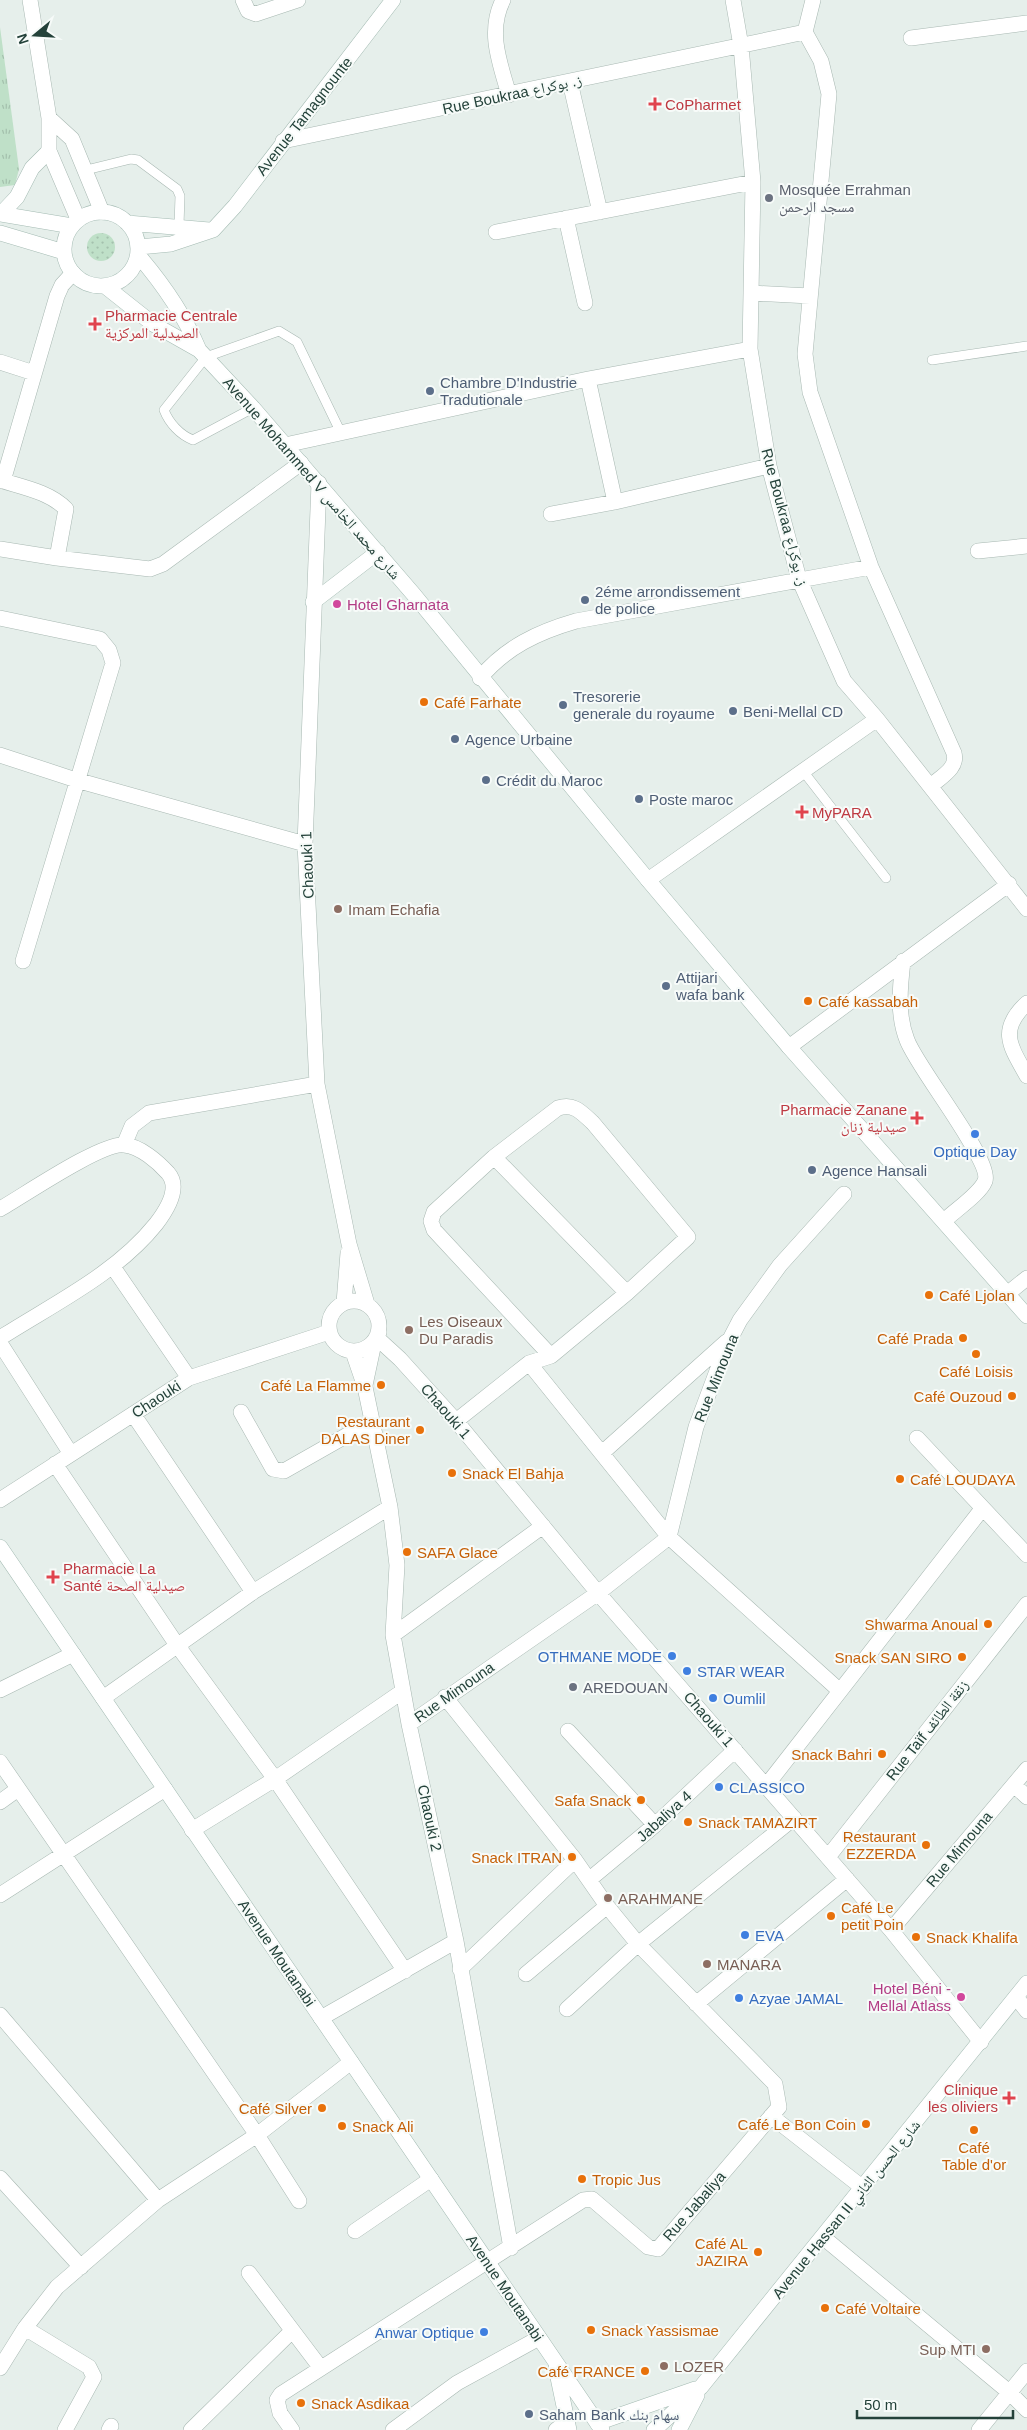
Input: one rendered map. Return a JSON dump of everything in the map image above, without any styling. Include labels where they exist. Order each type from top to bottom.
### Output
[{"type":"street","points":[[30,0],[49,118],[49,151],[75,223]]},
{"type":"street","points":[[243,0],[248,11],[256,14],[298,0]]},
{"type":"street","points":[[503,0],[496,18],[495,39],[509,95]]},
{"type":"street","points":[[733,0],[741,46]]},
{"type":"street","points":[[814,0],[805,32],[821,62],[829,94],[805,354],[810,392],[871,568],[954,753],[956,760],[954,765],[932,786]]},
{"type":"street","name":"Avenue Tamagnounte","points":[[138,251],[171,244],[213,230],[235,206],[388,2]]},
{"type":"street","points":[[911,38],[1027,23]]},
{"type":"street","name":"Rue Boukraa ز. بوكراع","points":[[284,142],[805,32]]},
{"type":"street","name":"Rue Boukraa ز. بوكراع","points":[[741,46],[753,182],[750,348],[769,466],[799,579],[844,681],[932,786],[1027,909]]},
{"type":"street","points":[[570,82],[600,212]]},
{"type":"street","points":[[49,118],[72,139],[102,212]]},
{"type":"street","points":[[1,214],[17,197],[32,168],[49,151]]},
{"type":"street","points":[[496,232],[753,182]]},
{"type":"street","points":[[102,212],[111,213],[127,223],[136,235],[138,251],[132,270],[125,278],[105,286],[93,286],[82,281],[73,273],[67,263],[64,252],[66,236],[75,223],[93,213],[102,212]]},
{"type":"street","points":[[1,214],[75,223]]},
{"type":"street","points":[[566,218],[585,303]]},
{"type":"street","points":[[127,223],[213,230]]},
{"type":"street","points":[[0,233],[64,252]]},
{"type":"street","name":"Avenue Mohammed V شارع محمد الخامس","points":[[138,251],[164,285],[189,325],[203,354]]},
{"type":"street","points":[[56,558],[66,509],[59,501],[1,480],[57,296],[62,285],[73,273]]},
{"type":"street","name":"Avenue Mohammed V شارع محمد الخامس","points":[[105,286],[153,324],[203,354],[253,408],[378,552],[480,678],[789,1047],[1027,1316]]},
{"type":"street","points":[[751,293],[810,296]]},
{"type":"street","points":[[285,445],[588,378],[750,348]]},
{"type":"street","points":[[0,362],[34,373]]},
{"type":"street","points":[[588,378],[615,502]]},
{"type":"street","points":[[0,549],[56,558],[150,569],[163,564],[301,463]]},
{"type":"street","points":[[551,514],[615,502],[769,466]]},
{"type":"street","name":"Chaouki 1","points":[[318,483],[305,844],[317,1084],[349,1244],[367,1304]]},
{"type":"street","points":[[978,551],[1027,546]]},
{"type":"street","points":[[313,602],[378,552]]},
{"type":"street","points":[[480,678],[493,663],[508,651],[547,630],[576,620],[799,579],[871,568]]},
{"type":"street","points":[[0,618],[100,639],[109,650],[113,663],[76,780],[23,961]]},
{"type":"street","points":[[648,880],[877,719]]},
{"type":"street","points":[[0,755],[76,780],[305,844]]},
{"type":"street","points":[[789,1047],[1009,884]]},
{"type":"street","points":[[903,961],[900,993],[906,1038],[919,1065],[979,1155],[986,1176],[981,1188],[944,1221]]},
{"type":"street","points":[[1027,1003],[1014,1016],[1008,1032],[1015,1055],[1027,1076]]},
{"type":"street","points":[[124,1145],[132,1126],[149,1113],[317,1084]]},
{"type":"street","points":[[456,1421],[529,1363],[551,1356],[627,1293],[688,1238],[598,1129],[580,1110],[567,1105],[558,1108],[494,1157],[434,1212],[431,1221],[434,1230],[551,1356]]},
{"type":"street","points":[[0,1210],[95,1152],[124,1145],[154,1158],[171,1177],[173,1196],[156,1224],[113,1267],[0,1338]]},
{"type":"street","points":[[494,1157],[627,1293]]},
{"type":"street","name":"Rue Mimouna","points":[[409,1724],[598,1592],[668,1538],[696,1427],[740,1320],[780,1265],[844,1194]]},
{"type":"street","name":"Chaouki 1","points":[[344,1303],[349,1244]]},
{"type":"street","points":[[113,1267],[189,1378]]},
{"type":"street","points":[[1008,1294],[1027,1278]]},
{"type":"street","points":[[351,1301],[367,1304],[377,1316],[376,1337],[368,1348],[353,1352],[335,1344],[329,1332],[331,1315],[344,1303],[351,1301]]},
{"type":"street","name":"Chaouki","points":[[0,1500],[189,1378],[329,1332]]},
{"type":"street","name":"Chaouki 1","points":[[376,1337],[400,1358],[456,1421],[598,1592],[891,1930],[981,2042]]},
{"type":"street","name":"Chaouki 2","points":[[365,1387],[376,1337]]},
{"type":"street","points":[[602,1453],[731,1338]]},
{"type":"street","points":[[0,1343],[71,1454]]},
{"type":"street","name":"Chaouki 2","points":[[353,1352],[365,1387],[390,1507],[397,1565],[393,1635],[409,1724],[456,1940],[511,2248]]},
{"type":"street","points":[[529,1363],[668,1538],[840,1691]]},
{"type":"street","points":[[241,1412],[273,1469],[284,1472],[372,1421]]},
{"type":"street","points":[[134,1414],[253,1592]]},
{"type":"street","points":[[917,1438],[1027,1555]]},
{"type":"street","points":[[55,1464],[176,1645],[275,1778],[404,1971]]},
{"type":"street","points":[[103,1698],[253,1592],[390,1507]]},
{"type":"street","points":[[766,1786],[982,1509]]},
{"type":"street","points":[[393,1635],[543,1526]]},
{"type":"street","name":"Avenue Moutanabi","points":[[0,1547],[600,2426]]},
{"type":"street","name":"Rue Taïf زنقة الطائف","points":[[828,1857],[1021,1622],[1027,1604]]},
{"type":"street","points":[[0,1690],[73,1654]]},
{"type":"street","points":[[192,1830],[275,1778],[403,1690]]},
{"type":"street","name":"Rue Jabaliya","points":[[445,1698],[590,1879],[607,1906],[638,1944],[775,2084],[779,2107],[658,2249],[648,2247],[592,2199],[584,2200],[511,2248]]},
{"type":"street","points":[[568,1731],[655,1825]]},
{"type":"street","name":"Jabaliya 4","points":[[590,1879],[655,1825],[735,1750]]},
{"type":"street","points":[[0,1762],[257,2135],[298,2201]]},
{"type":"street","name":"Rue Mimouna","points":[[891,1930],[1027,1769]]},
{"type":"street","points":[[1014,1785],[1027,1797]]},
{"type":"street","points":[[0,1802],[18,1789]]},
{"type":"street","points":[[0,1895],[165,1789]]},
{"type":"street","points":[[567,2009],[638,1944],[794,1818]]},
{"type":"street","points":[[460,1968],[575,1860]]},
{"type":"street","points":[[696,2004],[847,1879]]},
{"type":"street","points":[[526,1974],[607,1906]]},
{"type":"street","points":[[321,2018],[456,1940]]},
{"type":"street","name":"Avenue Hassan II شارع الحسن الثاني","points":[[701,2387],[824,2238],[1027,1983]]},
{"type":"street","points":[[1016,1997],[1027,2011]]},
{"type":"street","points":[[3,2025],[158,2200]]},
{"type":"street","points":[[0,2368],[25,2328],[57,2287],[158,2200],[257,2135],[351,2062]]},
{"type":"street","points":[[771,2116],[863,2188]]},
{"type":"street","points":[[0,2178],[80,2267]]},
{"type":"street","points":[[356,2231],[431,2179]]},
{"type":"street","points":[[824,2238],[1010,2392],[1027,2410]]},
{"type":"street","points":[[292,2430],[280,2413],[277,2400],[281,2394],[320,2367],[511,2248]]},
{"type":"street","points":[[249,2273],[291,2332],[320,2367]]},
{"type":"street","points":[[25,2328],[89,2367],[94,2378],[65,2430]]},
{"type":"street","points":[[191,2430],[291,2332]]},
{"type":"street","points":[[393,2430],[457,2383],[540,2338]]},
{"type":"street","points":[[554,2359],[564,2427]]},
{"type":"street","points":[[979,2430],[1027,2371]]},
{"type":"street","points":[[600,2426],[701,2387]]},
{"type":"street","points":[[654,2430],[701,2387]]},
{"type":"street","points":[[679,2430],[701,2387]]},
{"type":"lane","points":[[86,170],[131,159],[138,160],[177,189],[180,196],[179,226]]},
{"type":"lane","points":[[253,408],[193,440],[184,437],[167,417],[164,410],[203,354],[279,331],[297,342],[341,433]]},
{"type":"lane","points":[[932,360],[1027,346]]},
{"type":"lane","points":[[803,771],[886,878]]},
{"type":"green space","points":[[0,27],[19,169],[15,185],[0,187]]},
{"type":"green space","points":[[101,233],[111,237],[115,247],[111,257],[101,261],[91,257],[87,247],[91,237]]},
{"type":"place","name":"CoPharmet","points":[[655,104]]},
{"type":"place","name":"Mosquée Errahman مسجد الرحمن","points":[[769,198]]},
{"type":"place","name":"Pharmacie Centrale الصيدلية المركزية","points":[[95,324]]},
{"type":"place","name":"Chambre D'Industrie Tradutionale","points":[[430,391]]},
{"type":"place","name":"2éme arrondissement de police","points":[[585,600]]},
{"type":"place","name":"Hotel Gharnata","points":[[337,604]]},
{"type":"place","name":"Café Farhate","points":[[424,702]]},
{"type":"place","name":"Tresorerie generale du royaume","points":[[563,705]]},
{"type":"place","name":"Beni-Mellal CD","points":[[733,711]]},
{"type":"place","name":"Agence Urbaine","points":[[455,739]]},
{"type":"place","name":"Crédit du Maroc","points":[[486,780]]},
{"type":"place","name":"Poste maroc","points":[[639,799]]},
{"type":"place","name":"MyPARA","points":[[802,812]]},
{"type":"place","name":"Imam Echafia","points":[[338,909]]},
{"type":"place","name":"Attijari wafa bank","points":[[666,986]]},
{"type":"place","name":"Café kassabah","points":[[808,1001]]},
{"type":"place","name":"Pharmacie Zanane صيدلية زنان","points":[[917,1118]]},
{"type":"place","name":"Optique Day","points":[[975,1134]]},
{"type":"place","name":"Agence Hansali","points":[[812,1170]]},
{"type":"place","name":"Café Ljolan","points":[[929,1295]]},
{"type":"place","name":"Les Oiseaux Du Paradis","points":[[409,1330]]},
{"type":"place","name":"Café Prada","points":[[963,1338]]},
{"type":"place","name":"Café Loisis","points":[[976,1354]]},
{"type":"place","name":"Café La Flamme","points":[[381,1385]]},
{"type":"place","name":"Café Ouzoud","points":[[1012,1396]]},
{"type":"place","name":"Restaurant DALAS Diner","points":[[420,1430]]},
{"type":"place","name":"Snack El Bahja","points":[[452,1473]]},
{"type":"place","name":"Café LOUDAYA","points":[[900,1479]]},
{"type":"place","name":"SAFA Glace","points":[[407,1552]]},
{"type":"place","name":"Pharmacie La Santé صيدلية الصحة","points":[[53,1577]]},
{"type":"place","name":"Shwarma Anoual","points":[[988,1624]]},
{"type":"place","name":"OTHMANE MODE","points":[[672,1656]]},
{"type":"place","name":"Snack SAN SIRO","points":[[962,1657]]},
{"type":"place","name":"STAR WEAR","points":[[687,1671]]},
{"type":"place","name":"AREDOUAN","points":[[573,1687]]},
{"type":"place","name":"Oumlil","points":[[713,1698]]},
{"type":"place","name":"Snack Bahri","points":[[882,1754]]},
{"type":"place","name":"CLASSICO","points":[[719,1787]]},
{"type":"place","name":"Safa Snack","points":[[641,1800]]},
{"type":"place","name":"Snack TAMAZIRT","points":[[688,1822]]},
{"type":"place","name":"Restaurant EZZERDA","points":[[926,1845]]},
{"type":"place","name":"Snack ITRAN","points":[[572,1857]]},
{"type":"place","name":"ARAHMANE","points":[[608,1898]]},
{"type":"place","name":"Café Le petit Poin","points":[[831,1916]]},
{"type":"place","name":"EVA","points":[[745,1935]]},
{"type":"place","name":"Snack Khalifa","points":[[916,1937]]},
{"type":"place","name":"MANARA","points":[[707,1964]]},
{"type":"place","name":"Hotel Béni - Mellal Atlass","points":[[961,1997]]},
{"type":"place","name":"Azyae JAMAL","points":[[739,1998]]},
{"type":"place","name":"Clinique les oliviers","points":[[1009,2098]]},
{"type":"place","name":"Café Silver","points":[[322,2108]]},
{"type":"place","name":"Café Le Bon Coin","points":[[866,2124]]},
{"type":"place","name":"Snack Ali","points":[[342,2126]]},
{"type":"place","name":"Café Table d'or","points":[[974,2130]]},
{"type":"place","name":"Tropic Jus","points":[[582,2179]]},
{"type":"place","name":"Café AL JAZIRA","points":[[758,2252]]},
{"type":"place","name":"Café Voltaire","points":[[825,2308]]},
{"type":"place","name":"Snack Yassismae","points":[[591,2330]]},
{"type":"place","name":"Anwar Optique","points":[[484,2332]]},
{"type":"place","name":"Sup MTI","points":[[986,2349]]},
{"type":"place","name":"LOZER","points":[[664,2366]]},
{"type":"place","name":"Café FRANCE","points":[[645,2371]]},
{"type":"place","name":"Snack Asdikaa","points":[[301,2403]]},
{"type":"place","name":"Saham Bank سهام بنك","points":[[529,2414]]}]
